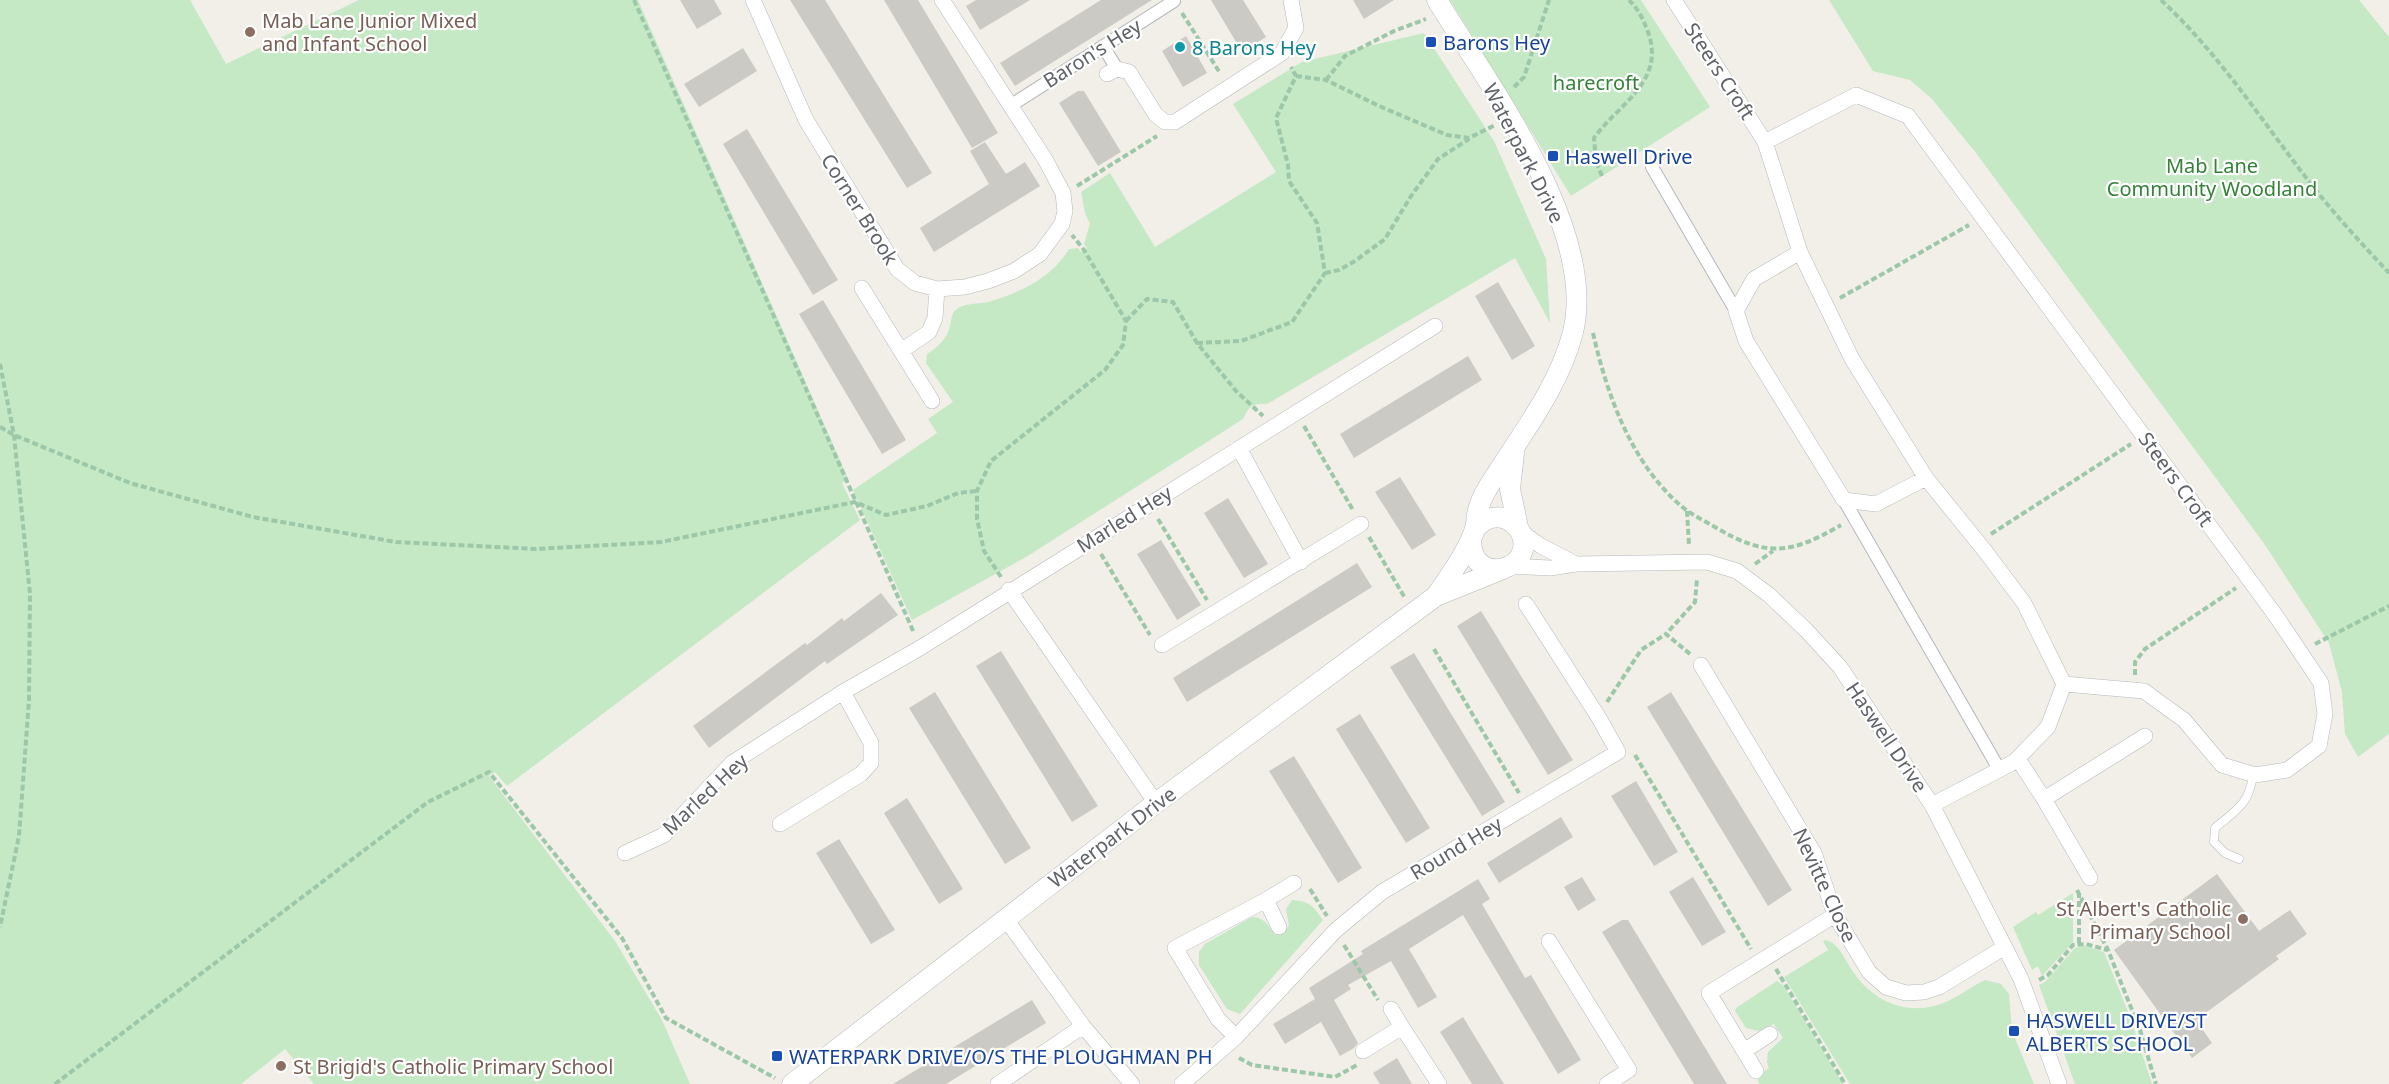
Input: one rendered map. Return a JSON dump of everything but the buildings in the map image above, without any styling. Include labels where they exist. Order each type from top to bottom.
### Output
[{"type":"street","name":"Corner Brook","points":[[753,0],[806,120],[897,269],[915,283],[937,289],[965,287],[1014,270],[1040,254],[1062,224]]},
{"type":"street","points":[[942,0],[1045,159],[1063,193],[1065,211],[1062,224]]},
{"type":"street","points":[[1165,122],[1175,122],[1282,53],[1296,28],[1291,0]]},
{"type":"street","name":"Steers Croft","points":[[1674,0],[1765,142],[1800,252],[1852,359],[1926,478],[2024,603],[2064,684],[2144,691],[2184,720],[2222,765],[2253,775],[2287,770],[2319,746],[2325,714],[2321,683],[2249,579],[1908,116],[1856,95],[1765,142]]},
{"type":"street","name":"Baron's Hey","points":[[1010,106],[1174,1]]},
{"type":"street","name":"Waterpark Drive","points":[[1436,596],[1473,534],[1478,507],[1484,495],[1515,447],[1565,357],[1573,332],[1578,303],[1573,264],[1559,216],[1510,118],[1441,6]]},
{"type":"street","points":[[1103,46],[1112,71]]},
{"type":"street","name":"Baron's Hey","points":[[1112,71],[1129,72],[1156,115],[1165,122]]},
{"type":"street","points":[[1652,167],[1736,311],[1746,341],[1844,500],[1999,770]]},
{"type":"street","points":[[1736,311],[1754,279],[1800,252]]},
{"type":"street","points":[[861,288],[932,401]]},
{"type":"street","points":[[901,351],[929,332],[935,318],[937,289]]},
{"type":"street","name":"Marled Hey","points":[[625,852],[664,835],[732,763],[1435,326]]},
{"type":"street","name":"Waterpark Drive","points":[[784,1081],[1436,596],[1507,567],[1521,554],[1523,538],[1510,489],[1515,447]]},
{"type":"street","points":[[1239,448],[1301,562]]},
{"type":"street","points":[[1844,500],[1876,504],[1926,478]]},
{"type":"street","points":[[1507,567],[1495,570],[1479,563],[1473,556],[1473,534],[1488,519],[1496,517],[1512,522],[1519,529]]},
{"type":"street","points":[[1162,645],[1361,524]]},
{"type":"street","name":"Haswell Drive","points":[[1519,529],[1541,546],[1576,564]]},
{"type":"street","name":"Haswell Drive","points":[[1507,567],[1550,568],[1576,564],[1707,562],[1737,571],[1769,595],[1840,667],[1932,805],[2021,979],[2059,1084]]},
{"type":"street","points":[[1009,590],[1156,803]]},
{"type":"street","points":[[1526,604],[1599,718],[1618,752]]},
{"type":"street","name":"Nevitte Close","points":[[1701,665],[1814,853],[1835,915],[1869,972],[1886,987],[1906,993],[1924,992],[1939,987],[2006,947]]},
{"type":"street","points":[[1932,805],[2018,759],[2048,727],[2064,684]]},
{"type":"street","points":[[780,824],[861,774],[871,763],[871,743],[843,692]]},
{"type":"street","points":[[2044,799],[2145,736]]},
{"type":"street","name":"Round Hey","points":[[1182,1084],[1236,1037],[1336,930],[1382,892],[1618,752]]},
{"type":"street","points":[[2018,759],[2090,878]]},
{"type":"street","points":[[1236,1037],[1218,1019],[1175,948],[1294,883]]},
{"type":"street","points":[[1266,900],[1280,927]]},
{"type":"street","points":[[1756,1071],[1709,993],[1835,915]]},
{"type":"street","points":[[1005,918],[1083,1026],[1132,1084]]},
{"type":"street","points":[[1549,941],[1629,1070],[1607,1084]]},
{"type":"street","points":[[1391,1009],[1439,1084]]},
{"type":"street","points":[[998,1084],[1083,1026]]},
{"type":"street","points":[[1363,1051],[1402,1027]]},
{"type":"street","points":[[1744,1051],[1770,1034]]},
{"type":"lane","points":[[2238,859],[2225,853],[2214,842],[2215,828],[2241,807],[2250,792],[2253,775]]},
{"type":"path","points":[[634,0],[920,648]]},
{"type":"path","points":[[1507,93],[1524,77],[1549,0]]},
{"type":"path","points":[[1602,176],[1596,162],[1594,138],[1606,121],[1622,109],[1639,89],[1652,67],[1650,39],[1640,10],[1629,0]]},
{"type":"path","points":[[2161,0],[2193,30],[2211,51],[2311,184],[2389,273]]},
{"type":"path","points":[[1174,1],[1228,86]]},
{"type":"path","points":[[1326,80],[1345,56],[1441,6]]},
{"type":"path","points":[[1282,53],[1296,76]]},
{"type":"path","points":[[1296,76],[1326,80],[1447,135],[1469,138]]},
{"type":"path","points":[[1296,76],[1276,118],[1288,165],[1289,182],[1317,223],[1325,273]]},
{"type":"path","points":[[1197,343],[1241,341],[1292,322],[1325,273],[1338,270],[1355,261],[1385,239],[1411,196],[1438,159],[1469,138],[1510,118]]},
{"type":"path","points":[[1063,193],[1159,135],[1165,122]]},
{"type":"path","points":[[1826,306],[1983,217]]},
{"type":"path","points":[[1062,224],[1084,250],[1126,321]]},
{"type":"path","points":[[1009,590],[984,551],[977,519],[976,490],[992,461],[1106,370],[1123,345],[1126,321],[1147,299],[1173,302],[1197,343],[1236,391],[1273,426]]},
{"type":"path","points":[[1593,331],[1601,364],[1626,433],[1642,462],[1680,506],[1752,547],[1774,551],[1802,544],[1854,517]]},
{"type":"path","points":[[0,364],[14,435],[30,594],[29,700],[19,836],[0,927]]},
{"type":"path","points":[[0,427],[14,435],[130,483],[253,517],[396,542],[537,549],[661,542],[855,502],[886,515],[927,506],[958,493],[976,490]]},
{"type":"path","points":[[1978,543],[2144,435]]},
{"type":"path","points":[[1149,504],[1215,613]]},
{"type":"path","points":[[1599,718],[1641,650],[1666,634],[1695,602],[1697,580],[1690,561],[1687,510]]},
{"type":"path","points":[[1091,539],[1153,640],[1162,645]]},
{"type":"path","points":[[2136,690],[2135,663],[2145,648],[2249,579]]},
{"type":"path","points":[[2300,651],[2389,606]]},
{"type":"path","points":[[1666,634],[1701,665]]},
{"type":"path","points":[[1434,649],[1526,806]]},
{"type":"path","points":[[1618,752],[1629,744],[1764,960],[1845,1084]]},
{"type":"path","points":[[55,1084],[428,802],[489,771],[622,938],[666,1018],[784,1081]]},
{"type":"path","points":[[2090,878],[2077,889],[2108,950],[2140,1030],[2156,1084]]},
{"type":"path","points":[[2079,895],[2079,943]]},
{"type":"path","points":[[2021,979],[2036,973],[2040,981],[2048,975],[2073,945],[2079,943],[2108,950]]},
{"type":"path","points":[[1223,1049],[1252,1065],[1335,1077],[1359,1064],[1363,1051]]},
{"type":"green space","points":[[0,0],[190,0],[226,64],[359,0],[638,0],[848,479],[842,483],[860,520],[507,786],[495,772],[489,776],[615,941],[662,1020],[690,1084],[314,1084],[285,1049],[241,1084],[0,1084]]},
{"type":"green space","name":"harecroft","points":[[1450,0],[1641,0],[1710,107],[1571,196]]},
{"type":"green space","name":"Mab Lane Community Woodland","points":[[1829,0],[2359,0],[2389,37],[2389,734],[2358,757],[2345,734],[2342,692],[2329,643],[2263,542],[1976,153],[1932,99],[1910,80],[1873,71]]},
{"type":"green space","points":[[1424,33],[1494,141],[1546,259],[1550,323],[1515,258],[1267,404],[1252,406],[1243,419],[1026,557],[912,620],[853,490],[937,433],[928,419],[953,402],[926,363],[927,354],[944,339],[955,311],[960,307],[988,302],[1023,289],[1054,268],[1069,249],[1078,248],[1081,252],[1087,248],[1084,244],[1090,223],[1081,192],[1110,173],[1155,247],[1276,172],[1233,104],[1302,62]]},
{"type":"green space","points":[[2073,893],[2073,942],[2042,976],[2038,966],[2032,970],[2013,927],[2036,912],[2038,915]]},
{"type":"green space","points":[[1292,900],[1310,905],[1323,920],[1240,1014],[1227,1009],[1199,965],[1199,952],[1205,944],[1252,917],[1263,921],[1275,935],[1289,926],[1286,909]]},
{"type":"green space","points":[[1826,940],[1837,947],[1869,990],[1893,1004],[1920,1008],[1934,1006],[1953,999],[1985,980],[2001,984],[2009,994],[2012,1031],[2034,1084],[1850,1084],[1784,977],[1828,950],[1823,941]]},
{"type":"green space","points":[[2085,946],[2104,952],[2130,1017],[2152,1084],[2075,1084],[2039,985],[2045,982],[2075,948]]},
{"type":"green space","points":[[1777,981],[1783,985],[1843,1084],[1759,1084],[1757,1076],[1769,1068],[1768,1052],[1783,1038],[1774,1024],[1759,1031],[1746,1028],[1735,1011],[1736,1008]]},
{"type":"place","name":"Mab Lane Junior Mixed and Infant School","points":[[250,32]]},
{"type":"place","name":"Barons Hey","points":[[1431,42]]},
{"type":"place","name":"8 Barons Hey","points":[[1180,47]]},
{"type":"place","name":"Haswell Drive","points":[[1553,156]]},
{"type":"place","name":"St Albert's Catholic Primary School","points":[[2243,919]]},
{"type":"place","name":"HASWELL DRIVE/ST ALBERTS SCHOOL","points":[[2014,1031]]},
{"type":"place","name":"WATERPARK DRIVE/O/S THE PLOUGHMAN PH","points":[[777,1056]]},
{"type":"place","name":"St Brigid's Catholic Primary School","points":[[281,1066]]}]
